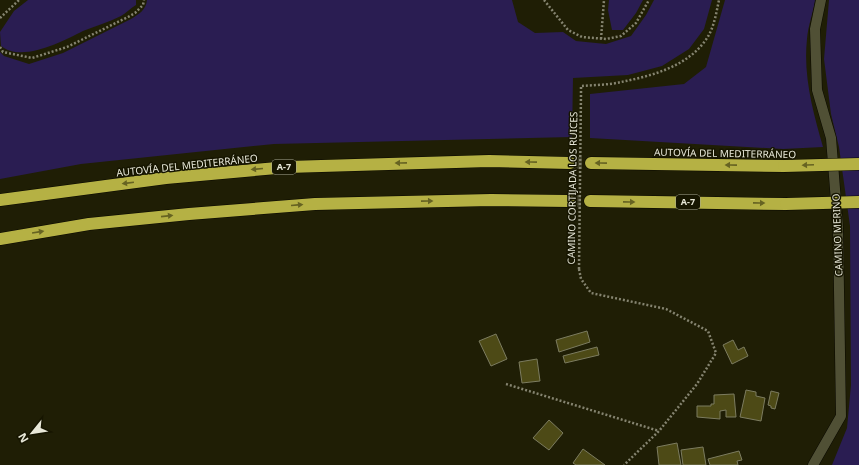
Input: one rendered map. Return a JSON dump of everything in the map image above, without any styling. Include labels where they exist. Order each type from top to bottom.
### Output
[{"type":"highway","name":"AUTOVÍA DEL MEDITERRÁNEO","points":[[0,200],[166,178],[288,167],[481,161],[570,162]]},
{"type":"highway","name":"AUTOVÍA DEL MEDITERRÁNEO","points":[[591,163],[784,166],[859,164]]},
{"type":"highway","points":[[0,239],[89,224],[314,204],[491,200],[569,201]]},
{"type":"highway","name":"A-7","points":[[590,201],[786,204],[859,202]]},
{"type":"street","name":"CAMINO MERINO","points":[[813,465],[841,416],[838,227],[831,138],[817,90],[815,29],[821,0]]},
{"type":"path","points":[[0,18],[19,0]]},
{"type":"path","points":[[0,47],[3,52],[32,58],[46,54],[67,47],[135,13],[144,5],[144,0]]},
{"type":"path","points":[[544,0],[568,30],[582,37],[601,39],[621,36],[636,23],[649,0]]},
{"type":"path","points":[[601,39],[604,0]]},
{"type":"path","name":"CAMINO CORTIJADA LOS RUICES","points":[[624,465],[659,431],[697,384],[716,353],[708,331],[666,309],[591,293],[581,279],[579,269],[581,86],[620,83],[660,72],[678,65],[706,40],[715,21],[719,0]]},
{"type":"path","points":[[506,384],[659,431]]},
{"type":"shaded area","points":[[28,0],[136,0],[136,5],[121,16],[83,31],[54,45],[31,51],[10,51],[1,46],[0,32],[14,11]]},
{"type":"shaded area","points":[[147,0],[512,0],[518,22],[535,33],[563,32],[576,41],[606,44],[631,36],[646,15],[654,0],[712,0],[704,29],[689,49],[662,66],[628,75],[573,78],[572,137],[274,144],[81,164],[0,179],[0,52],[4,56],[29,64],[63,53],[131,19],[144,9]]},
{"type":"shaded area","points":[[609,0],[643,0],[636,13],[623,30],[612,30],[608,10]]},
{"type":"shaded area","points":[[725,0],[815,0],[808,34],[806,67],[812,107],[823,147],[783,149],[590,138],[590,94],[684,84],[706,67]]},
{"type":"shaded area","points":[[829,0],[859,0],[859,465],[832,465],[847,428],[851,385],[850,226],[839,147],[831,114],[824,59]]},
{"type":"building","points":[[587,331],[590,342],[559,352],[556,340]]},
{"type":"building","points":[[496,334],[507,359],[491,366],[479,341]]},
{"type":"building","points":[[733,340],[738,350],[744,347],[748,356],[732,364],[723,345]]},
{"type":"building","points":[[597,347],[599,355],[565,363],[563,356]]},
{"type":"building","points":[[537,359],[540,381],[522,383],[519,362]]},
{"type":"building","points":[[746,390],[756,392],[756,396],[765,398],[761,421],[740,417]]},
{"type":"building","points":[[771,391],[779,393],[775,409],[768,405]]},
{"type":"building","points":[[734,394],[736,417],[726,417],[726,410],[720,411],[720,419],[697,417],[697,406],[711,406],[711,404],[714,404],[714,395]]},
{"type":"building","points":[[549,420],[563,433],[549,450],[533,438]]},
{"type":"building","points":[[677,443],[681,465],[659,465],[657,447]]},
{"type":"building","points":[[703,447],[706,465],[683,465],[681,450]]},
{"type":"building","points":[[583,449],[605,465],[576,465],[573,463]]},
{"type":"building","points":[[739,451],[742,460],[737,461],[738,465],[710,465],[708,459]]},
{"type":"tunnel","points":[[570,163],[591,163]]},
{"type":"tunnel","points":[[569,201],[590,201]]}]
